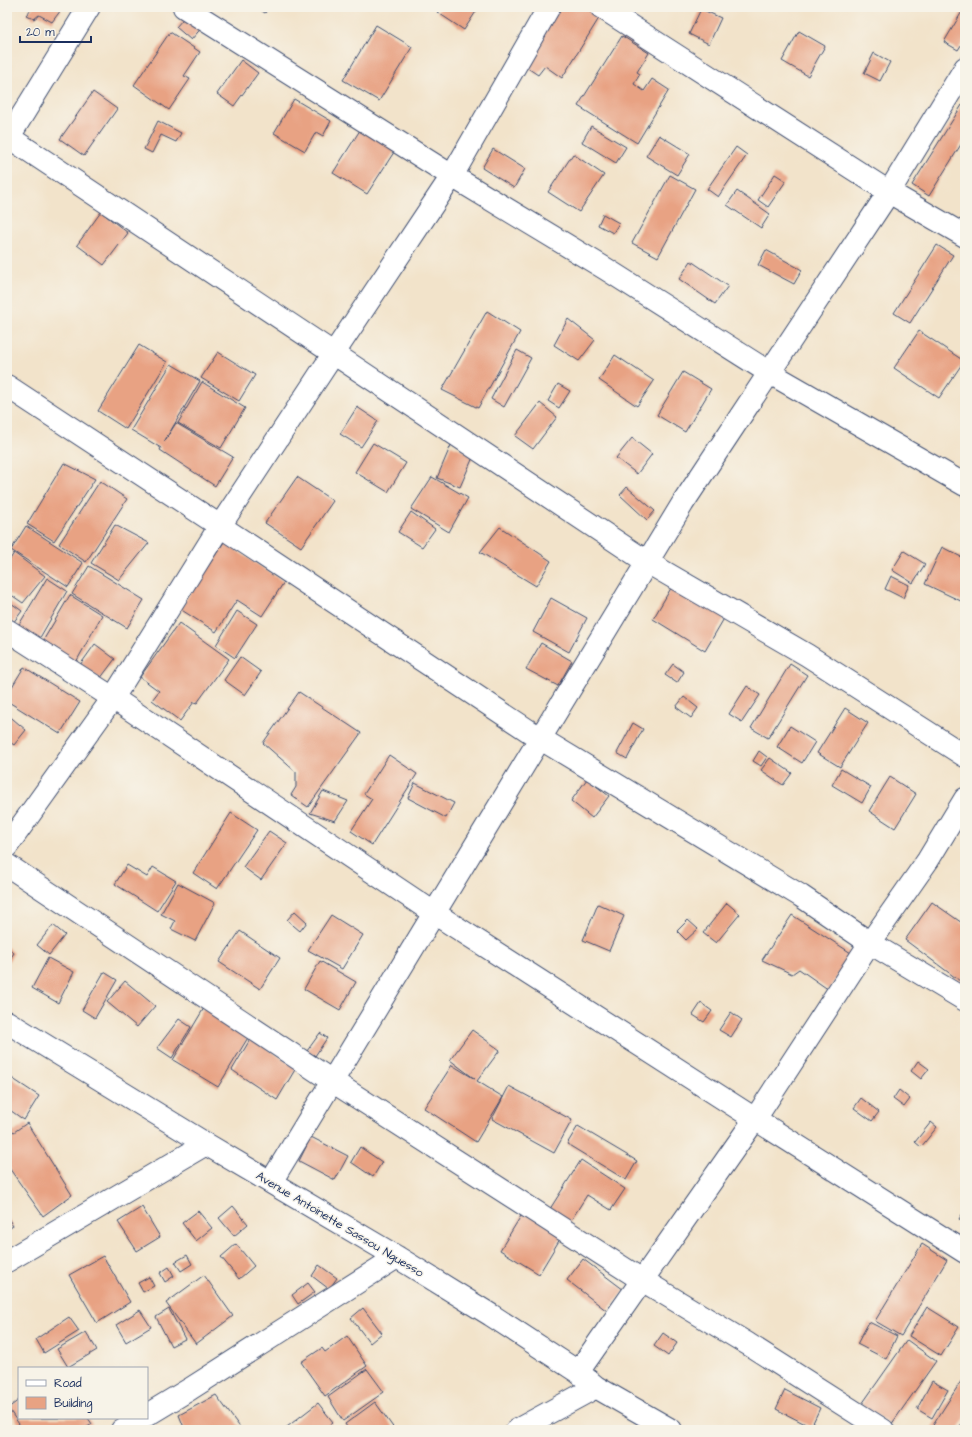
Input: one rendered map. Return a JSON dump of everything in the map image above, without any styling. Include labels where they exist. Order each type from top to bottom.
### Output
[{"type":"street","points":[[89,7],[8,138],[648,562],[807,655],[965,756]]},
{"type":"street","points":[[184,7],[452,176],[613,274],[770,374],[965,485]]},
{"type":"street","points":[[7,846],[113,698],[220,526],[452,176],[549,7]]},
{"type":"street","points":[[601,7],[888,192],[965,236]]},
{"type":"street","points":[[271,1182],[683,503],[770,374],[888,192],[965,68]]},
{"type":"street","points":[[7,386],[541,739],[801,896],[870,943],[965,1000]]},
{"type":"street","points":[[7,630],[113,698],[434,913],[965,1252]]},
{"type":"street","points":[[578,1372],[755,1119],[870,943],[928,860],[965,799]]},
{"type":"street","points":[[7,865],[332,1081],[642,1280],[748,1344],[882,1430]]},
{"type":"street","name":"Avenue Antoinette Sassou Nguesso","points":[[7,1022],[206,1144],[397,1257],[491,1315],[578,1372],[596,1387],[671,1430]]},
{"type":"street","points":[[7,1261],[206,1144]]},
{"type":"street","points":[[148,1414],[197,1385],[397,1257]]},
{"type":"street","points":[[517,1430],[596,1387]]},
{"type":"street","points":[[123,1430],[140,1419]]},
{"type":"building","points":[[33,7],[57,7],[61,10],[52,22],[39,15],[34,19],[26,15]]},
{"type":"building","points":[[256,7],[269,7],[265,13]]},
{"type":"building","points":[[441,7],[479,7],[464,30],[437,12]]},
{"type":"building","points":[[558,7],[589,7],[601,15],[562,78],[545,66],[538,75],[523,65]]},
{"type":"building","points":[[701,9],[721,18],[709,44],[689,34]]},
{"type":"building","points":[[963,10],[965,12],[965,39],[958,50],[944,42]]},
{"type":"building","points":[[189,12],[204,25],[191,40],[176,27]]},
{"type":"building","points":[[376,25],[412,47],[379,101],[343,80]]},
{"type":"building","points":[[799,31],[825,46],[808,76],[782,61]]},
{"type":"building","points":[[170,32],[200,52],[184,76],[190,79],[169,110],[134,85]]},
{"type":"building","points":[[622,36],[649,53],[637,72],[640,74],[634,84],[644,91],[652,79],[669,90],[637,143],[578,106]]},
{"type":"building","points":[[874,53],[890,62],[880,81],[864,73]]},
{"type":"building","points":[[241,60],[258,73],[234,106],[217,94]]},
{"type":"building","points":[[93,92],[117,109],[84,156],[60,139]]},
{"type":"building","points":[[294,99],[331,121],[323,136],[316,132],[305,151],[274,133]]},
{"type":"building","points":[[962,105],[965,107],[965,138],[929,196],[912,185]]},
{"type":"building","points":[[158,121],[181,133],[176,142],[161,135],[152,153],[144,149]]},
{"type":"building","points":[[591,126],[626,147],[616,163],[582,142]]},
{"type":"building","points":[[362,127],[396,149],[367,194],[333,173]]},
{"type":"building","points":[[659,135],[690,154],[677,175],[646,156]]},
{"type":"building","points":[[736,147],[747,155],[718,197],[707,189]]},
{"type":"building","points":[[493,149],[525,169],[514,188],[482,168]]},
{"type":"building","points":[[573,154],[604,175],[579,212],[548,192]]},
{"type":"building","points":[[775,174],[786,181],[768,207],[758,200]]},
{"type":"building","points":[[670,175],[695,189],[658,257],[632,243]]},
{"type":"building","points":[[737,191],[770,214],[761,228],[727,205]]},
{"type":"building","points":[[101,212],[128,233],[104,265],[77,245]]},
{"type":"building","points":[[603,214],[619,223],[613,233],[598,225]]},
{"type":"building","points":[[937,245],[953,255],[910,323],[894,313]]},
{"type":"building","points":[[766,250],[802,270],[794,284],[758,265]]},
{"type":"building","points":[[691,261],[728,286],[715,304],[679,279]]},
{"type":"building","points":[[487,311],[520,332],[478,408],[442,390]]},
{"type":"building","points":[[568,319],[595,340],[579,361],[554,345]]},
{"type":"building","points":[[919,331],[964,361],[939,398],[894,368]]},
{"type":"building","points":[[139,345],[167,362],[126,429],[98,411]]},
{"type":"building","points":[[517,350],[531,358],[504,407],[491,399]]},
{"type":"building","points":[[218,352],[255,375],[239,401],[201,378]]},
{"type":"building","points":[[615,355],[654,381],[637,406],[599,380]]},
{"type":"building","points":[[171,364],[200,381],[164,442],[176,423],[233,457],[215,486],[160,450],[161,448],[131,430]]},
{"type":"building","points":[[683,372],[711,389],[685,432],[657,415]]},
{"type":"building","points":[[202,382],[245,408],[221,448],[178,423]]},
{"type":"building","points":[[558,384],[570,391],[559,408],[548,401]]},
{"type":"building","points":[[540,403],[557,417],[533,449],[515,436]]},
{"type":"building","points":[[357,407],[378,421],[361,447],[340,434]]},
{"type":"building","points":[[632,438],[652,454],[637,474],[616,458]]},
{"type":"building","points":[[373,443],[406,463],[388,492],[355,472]]},
{"type":"building","points":[[451,445],[474,455],[460,487],[437,478]]},
{"type":"building","points":[[64,463],[95,479],[54,541],[27,524]]},
{"type":"building","points":[[297,477],[333,501],[301,547],[265,523]]},
{"type":"building","points":[[432,477],[468,498],[449,532],[411,509]]},
{"type":"building","points":[[100,481],[127,499],[86,562],[59,544]]},
{"type":"building","points":[[627,487],[655,511],[647,520],[620,495]]},
{"type":"building","points":[[411,512],[435,529],[422,547],[398,532]]},
{"type":"building","points":[[115,525],[149,543],[119,580],[91,563]]},
{"type":"building","points":[[26,526],[83,563],[68,587],[11,550]]},
{"type":"building","points":[[500,527],[551,561],[536,586],[480,552]]},
{"type":"building","points":[[224,542],[284,582],[262,616],[237,600],[216,632],[180,609]]},
{"type":"building","points":[[942,547],[965,559],[965,603],[925,584]]},
{"type":"building","points":[[904,551],[925,564],[913,583],[892,570]]},
{"type":"building","points":[[14,553],[45,576],[23,603],[7,592],[7,564]]},
{"type":"building","points":[[89,566],[144,600],[127,628],[72,594]]},
{"type":"building","points":[[891,576],[909,585],[903,598],[885,589]]},
{"type":"building","points":[[47,578],[67,591],[38,641],[17,628]]},
{"type":"building","points":[[674,583],[726,615],[705,651],[653,619]]},
{"type":"building","points":[[70,595],[102,615],[75,664],[40,646]]},
{"type":"building","points":[[551,598],[587,618],[569,652],[533,632]]},
{"type":"building","points":[[7,600],[22,611],[13,623],[7,620]]},
{"type":"building","points":[[237,611],[257,624],[235,658],[216,645]]},
{"type":"building","points":[[179,623],[229,659],[197,703],[194,702],[180,721],[152,700],[159,691],[140,677]]},
{"type":"building","points":[[541,643],[572,661],[558,686],[526,669]]},
{"type":"building","points":[[95,644],[115,659],[100,679],[80,665]]},
{"type":"building","points":[[240,657],[261,672],[245,695],[224,680]]},
{"type":"building","points":[[673,664],[684,672],[677,683],[665,675]]},
{"type":"building","points":[[790,664],[807,675],[768,738],[751,728]]},
{"type":"building","points":[[24,667],[80,702],[60,734],[7,701],[7,695]]},
{"type":"building","points":[[747,686],[760,695],[742,722],[729,714]]},
{"type":"building","points":[[299,692],[361,733],[308,807],[291,795],[296,787],[296,772],[263,743]]},
{"type":"building","points":[[684,697],[698,708],[691,718],[676,707]]},
{"type":"building","points":[[845,708],[868,723],[840,767],[817,753]]},
{"type":"building","points":[[7,714],[26,730],[14,745],[7,740]]},
{"type":"building","points":[[633,723],[643,729],[627,759],[617,753]]},
{"type":"building","points":[[790,726],[815,742],[802,763],[777,747]]},
{"type":"building","points":[[759,751],[767,757],[761,766],[753,761]]},
{"type":"building","points":[[389,755],[417,774],[372,845],[351,831],[372,799],[364,794]]},
{"type":"building","points":[[770,758],[792,773],[783,785],[761,770]]},
{"type":"building","points":[[841,769],[871,787],[862,803],[832,785]]},
{"type":"building","points":[[890,777],[916,794],[895,828],[869,811]]},
{"type":"building","points":[[587,779],[609,796],[592,818],[571,801]]},
{"type":"building","points":[[415,783],[454,803],[446,818],[408,798]]},
{"type":"building","points":[[323,791],[348,801],[335,821],[310,813]]},
{"type":"building","points":[[231,813],[257,830],[217,889],[193,873]]},
{"type":"building","points":[[269,831],[287,843],[261,880],[243,867]]},
{"type":"building","points":[[127,865],[147,877],[153,867],[176,881],[157,911],[115,884]]},
{"type":"building","points":[[178,883],[215,903],[195,941],[171,929],[175,921],[161,914]]},
{"type":"building","points":[[932,902],[965,925],[965,974],[960,981],[905,940]]},
{"type":"building","points":[[727,903],[740,914],[716,943],[703,933]]},
{"type":"building","points":[[598,904],[624,916],[609,951],[583,940]]},
{"type":"building","points":[[295,911],[307,922],[300,931],[287,920]]},
{"type":"building","points":[[331,915],[363,935],[342,969],[308,950]]},
{"type":"building","points":[[792,915],[851,953],[829,990],[799,969],[792,974],[762,960]]},
{"type":"building","points":[[688,920],[698,929],[686,940],[677,931]]},
{"type":"building","points":[[53,925],[65,935],[49,955],[37,945]]},
{"type":"building","points":[[240,931],[280,958],[260,989],[219,962]]},
{"type":"building","points":[[7,947],[14,953],[7,963]]},
{"type":"building","points":[[48,958],[74,972],[58,1003],[32,988]]},
{"type":"building","points":[[320,961],[356,982],[340,1010],[304,989]]},
{"type":"building","points":[[104,972],[117,980],[95,1018],[82,1010]]},
{"type":"building","points":[[125,981],[155,1006],[137,1027],[107,1002]]},
{"type":"building","points":[[701,1003],[712,1011],[704,1022],[693,1015]]},
{"type":"building","points":[[204,1008],[249,1036],[218,1087],[173,1060]]},
{"type":"building","points":[[731,1012],[742,1020],[731,1037],[719,1030]]},
{"type":"building","points":[[179,1019],[191,1027],[172,1058],[157,1048]]},
{"type":"building","points":[[472,1030],[500,1050],[477,1081],[503,1097],[476,1142],[424,1108],[452,1065],[475,1079],[450,1060]]},
{"type":"building","points":[[320,1033],[327,1038],[315,1056],[307,1051]]},
{"type":"building","points":[[251,1038],[296,1068],[277,1100],[232,1070]]},
{"type":"building","points":[[918,1061],[929,1069],[921,1079],[911,1071]]},
{"type":"building","points":[[7,1075],[39,1096],[24,1120],[7,1108]]},
{"type":"building","points":[[509,1086],[572,1120],[554,1153],[492,1119]]},
{"type":"building","points":[[899,1090],[910,1099],[904,1107],[893,1099]]},
{"type":"building","points":[[861,1098],[879,1112],[872,1121],[854,1108]]},
{"type":"building","points":[[931,1122],[937,1127],[921,1147],[915,1142]]},
{"type":"building","points":[[27,1123],[72,1195],[43,1216],[7,1165],[7,1132],[11,1130],[14,1132]]},
{"type":"building","points":[[578,1126],[637,1161],[626,1180],[567,1144]]},
{"type":"building","points":[[311,1137],[348,1156],[335,1180],[299,1161]]},
{"type":"building","points":[[360,1147],[382,1162],[373,1177],[351,1162]]},
{"type":"building","points":[[581,1160],[625,1189],[611,1210],[587,1195],[570,1222],[548,1212]]},
{"type":"building","points":[[233,1206],[248,1224],[234,1236],[219,1218]]},
{"type":"building","points":[[142,1207],[160,1237],[137,1251],[118,1222]]},
{"type":"building","points":[[965,1210],[965,1224],[959,1219]]},
{"type":"building","points":[[198,1211],[212,1228],[196,1241],[182,1223]]},
{"type":"building","points":[[524,1211],[563,1234],[539,1274],[500,1250]]},
{"type":"building","points":[[7,1217],[13,1226],[7,1230]]},
{"type":"building","points":[[236,1244],[254,1266],[239,1279],[221,1257]]},
{"type":"building","points":[[922,1244],[947,1260],[901,1336],[875,1321]]},
{"type":"building","points":[[187,1255],[192,1264],[181,1271],[175,1262]]},
{"type":"building","points":[[103,1256],[130,1302],[97,1323],[69,1275]]},
{"type":"building","points":[[583,1259],[624,1290],[607,1311],[567,1280]]},
{"type":"building","points":[[319,1265],[337,1278],[329,1289],[312,1276]]},
{"type":"building","points":[[169,1267],[174,1276],[165,1282],[160,1273]]},
{"type":"building","points":[[204,1275],[233,1316],[196,1344],[166,1303]]},
{"type":"building","points":[[149,1277],[154,1286],[143,1292],[138,1283]]},
{"type":"building","points":[[308,1283],[315,1292],[298,1304],[292,1295]]},
{"type":"building","points":[[927,1307],[959,1327],[941,1356],[909,1336]]},
{"type":"building","points":[[363,1308],[382,1333],[370,1343],[351,1318]]},
{"type":"building","points":[[169,1309],[185,1339],[171,1346],[156,1317]]},
{"type":"building","points":[[140,1310],[151,1327],[126,1342],[116,1325]]},
{"type":"building","points":[[69,1317],[79,1331],[44,1353],[36,1339]]},
{"type":"building","points":[[869,1322],[897,1336],[886,1359],[857,1344]]},
{"type":"building","points":[[86,1332],[97,1350],[68,1367],[57,1349]]},
{"type":"building","points":[[663,1333],[677,1343],[668,1356],[654,1346]]},
{"type":"building","points":[[347,1336],[367,1366],[325,1396],[301,1362],[322,1348],[325,1352]]},
{"type":"building","points":[[907,1340],[936,1361],[891,1425],[862,1404]]},
{"type":"building","points":[[367,1369],[384,1392],[343,1421],[328,1397]]},
{"type":"building","points":[[965,1375],[965,1418],[958,1430],[930,1430]]},
{"type":"building","points":[[932,1381],[948,1390],[932,1418],[917,1409]]},
{"type":"building","points":[[785,1390],[820,1408],[811,1427],[776,1409]]},
{"type":"building","points":[[216,1395],[242,1430],[185,1430],[179,1415]]},
{"type":"building","points":[[18,1401],[18,1419],[89,1419],[92,1424],[83,1430],[23,1430],[8,1408]]},
{"type":"building","points":[[375,1402],[395,1430],[349,1430],[345,1424]]},
{"type":"building","points":[[318,1403],[333,1422],[323,1430],[283,1430]]}]
